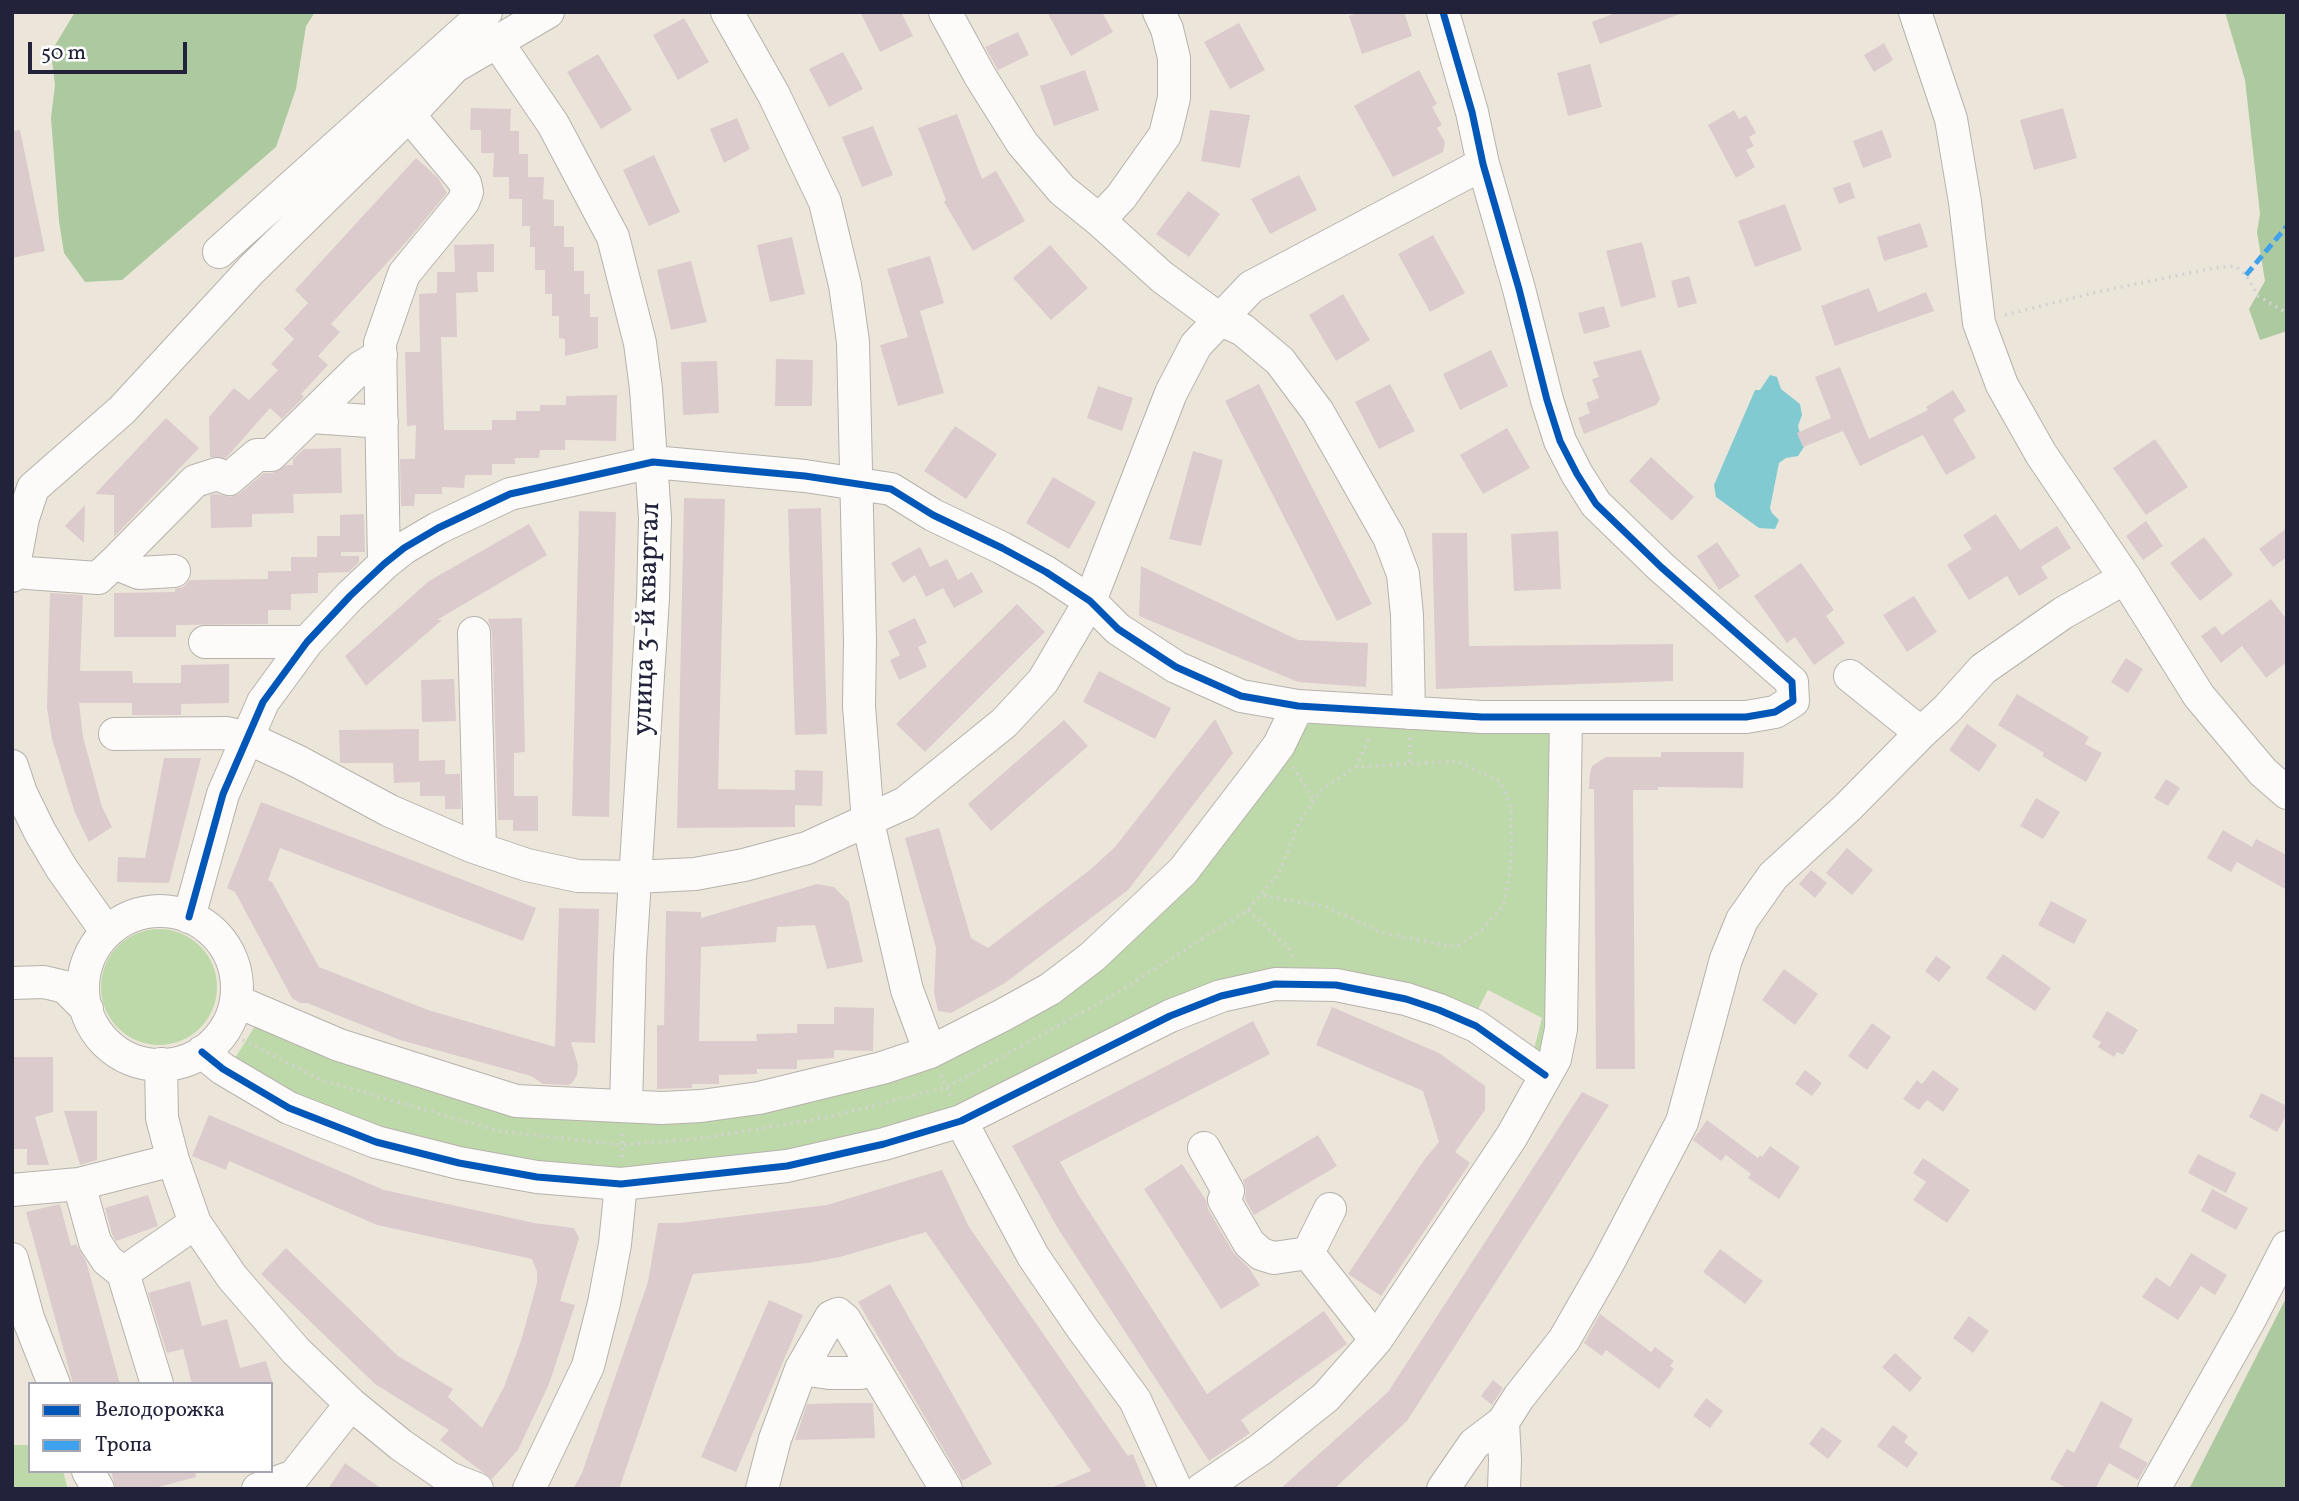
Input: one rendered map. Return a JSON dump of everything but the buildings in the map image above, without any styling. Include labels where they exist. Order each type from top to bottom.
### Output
[{"type":"street","points":[[219,252],[495,26],[548,12]]},
{"type":"street","points":[[727,12],[774,95],[825,202],[845,285],[853,342],[859,706],[868,822],[907,990],[930,1052]]},
{"type":"street","points":[[945,12],[980,76],[1022,143],[1062,190],[1100,220],[1162,277],[1219,319],[1243,330],[1280,361],[1318,412],[1389,537],[1403,574],[1407,615],[1395,713]]},
{"type":"street","points":[[1100,220],[1121,197],[1165,135],[1174,98],[1174,58],[1167,29],[1159,12]]},
{"type":"street","points":[[189,917],[223,794],[263,702],[307,642],[384,564],[438,528],[510,494],[653,462],[747,469],[891,489],[933,515],[1046,572],[1090,601],[1118,629],[1176,667],[1241,696],[1298,706],[1482,717],[1713,718],[1775,712],[1793,701],[1792,682],[1661,567],[1596,505],[1560,441],[1443,12]]},
{"type":"street","points":[[1915,12],[1951,119],[1965,202],[1979,323],[2002,385],[2041,454],[2126,578],[2199,696],[2263,772],[2287,793]]},
{"type":"street","points":[[380,355],[361,367],[271,455],[257,455],[229,479],[217,474],[195,481],[98,578],[20,575],[22,491],[122,410],[251,270],[409,116],[495,26]]},
{"type":"street","name":"улица 3-й квартал","points":[[495,26],[554,124],[613,237],[640,343],[653,462],[655,518],[653,597],[630,958],[626,1105]]},
{"type":"street","points":[[384,564],[380,343],[404,274],[463,202],[467,192],[459,175],[409,116]]},
{"type":"street","points":[[115,734],[227,733],[248,738],[390,811],[480,849],[527,865],[578,876],[695,874],[744,865],[807,848],[905,803],[1004,723],[1043,681],[1090,601],[1171,393],[1196,345],[1219,319],[1251,287],[1483,164]]},
{"type":"street","points":[[312,417],[382,422]]},
{"type":"street","points":[[114,563],[139,573],[174,571]]},
{"type":"street","points":[[1443,1489],[1474,1444],[1503,1422],[1564,1340],[1607,1265],[1682,1122],[1726,959],[1742,920],[1773,876],[1848,807],[1947,709],[1983,669],[2063,613],[2126,578]]},
{"type":"street","points":[[474,633],[480,849]]},
{"type":"street","points":[[205,642],[307,642]]},
{"type":"street","points":[[1850,676],[1921,733]]},
{"type":"street","points":[[236,1001],[339,1045],[516,1101],[662,1108],[759,1098],[820,1084],[930,1052],[1049,989],[1092,957],[1183,871],[1279,745],[1298,706]]},
{"type":"street","points":[[1202,1489],[1261,1449],[1326,1397],[1376,1340],[1512,1136],[1555,1059],[1561,1029],[1566,716]]},
{"type":"street","points":[[12,766],[40,832],[106,932]]},
{"type":"street","points":[[157,909],[189,917],[210,928],[233,959],[238,987],[234,1012],[216,1042],[202,1052],[184,1060],[162,1064],[136,1062],[114,1051],[92,1027],[82,991],[86,962],[106,932],[129,916],[157,909]]},
{"type":"street","points":[[12,969],[56,968],[86,962]]},
{"type":"street","points":[[12,983],[44,982],[65,986],[87,1009]]},
{"type":"street","points":[[202,1052],[223,1069],[289,1108],[376,1142],[472,1166],[537,1177],[621,1184],[786,1166],[884,1144],[961,1121],[1170,1016],[1221,996],[1275,984],[1347,987],[1406,999],[1439,1010],[1476,1026],[1545,1075]]},
{"type":"street","points":[[162,1064],[162,1118],[173,1160],[195,1223],[232,1277],[296,1351],[351,1404],[401,1445],[449,1478],[477,1489]]},
{"type":"street","points":[[961,1121],[1033,1256],[1135,1400],[1176,1489]]},
{"type":"street","points":[[1204,1148],[1228,1191],[1224,1200],[1250,1243],[1261,1254],[1274,1258],[1308,1253]]},
{"type":"street","points":[[12,1190],[79,1184],[173,1160]]},
{"type":"street","points":[[79,1184],[95,1242],[107,1260],[123,1273],[156,1382]]},
{"type":"street","points":[[529,1489],[588,1366],[608,1280],[621,1184]]},
{"type":"street","points":[[1308,1253],[1330,1209]]},
{"type":"street","points":[[123,1273],[195,1223]]},
{"type":"street","points":[[2154,1489],[2250,1319],[2287,1247]]},
{"type":"street","points":[[1308,1253],[1376,1340]]},
{"type":"street","points":[[12,1259],[28,1318],[53,1382]]},
{"type":"street","points":[[762,1489],[775,1440],[802,1369],[831,1317],[838,1314],[845,1320],[946,1489]]},
{"type":"street","points":[[802,1369],[829,1373],[861,1373],[874,1369]]},
{"type":"street","points":[[258,1489],[294,1476],[351,1404]]},
{"type":"street","points":[[1503,1422],[1504,1489]]},
{"type":"street","points":[[89,1473],[98,1489]]},
{"type":"path","points":[[1979,323],[2097,292],[2213,268],[2235,266],[2246,275],[2258,296],[2287,313]]},
{"type":"path","points":[[1356,767],[1395,713]]},
{"type":"path","points":[[1279,745],[1314,800]]},
{"type":"path","points":[[1248,910],[1288,947],[1305,984]]},
{"type":"path","points":[[930,1052],[961,1121]]},
{"type":"path","points":[[621,1184],[626,1105]]},
{"type":"green space","points":[[75,12],[315,12],[306,26],[296,89],[276,147],[122,280],[85,282],[64,253],[51,118],[55,85],[51,52]]},
{"type":"green space","points":[[2225,12],[2287,12],[2287,331],[2260,340],[2249,309],[2265,281],[2257,232],[2260,214],[2245,80]]},
{"type":"green space","points":[[1308,724],[1550,726],[1552,1033],[1543,1054],[1534,1049],[1542,1018],[1488,990],[1474,1017],[1305,973],[882,1134],[809,1151],[600,1174],[394,1135],[312,1105],[232,1063],[260,1018],[632,1120],[971,1045],[1185,884],[1251,809]]},
{"type":"green space","points":[[159,929],[181,933],[200,946],[213,965],[217,987],[213,1009],[200,1028],[181,1041],[159,1045],[137,1041],[118,1028],[105,1009],[101,987],[105,965],[118,946],[137,933]]},
{"type":"green space","points":[[2287,1296],[2287,1489],[2189,1489]]},
{"type":"green space","points":[[12,1445],[28,1445],[28,1473],[64,1473],[68,1489],[12,1489]]},
{"type":"water","points":[[1770,375],[1777,377],[1781,389],[1800,404],[1802,415],[1798,426],[1804,447],[1798,456],[1786,458],[1779,463],[1770,508],[1779,520],[1775,529],[1759,528],[1716,497],[1714,485],[1755,390],[1760,390]]},
{"type":"marked path","points":[[2246,275],[2287,226]]},
{"type":"cycle path","points":[[189,917],[223,794],[263,702],[307,642],[350,596],[404,548],[438,528],[510,494],[653,462],[805,476],[891,489],[933,515],[1046,572],[1090,601],[1118,629],[1176,667],[1241,696],[1298,706],[1482,717],[1746,717],[1775,712],[1793,701],[1792,682],[1661,567],[1596,504],[1560,441],[1443,12]]},
{"type":"cycle path","points":[[202,1052],[223,1069],[289,1108],[376,1142],[459,1163],[537,1177],[621,1184],[787,1166],[884,1144],[961,1121],[1170,1016],[1221,996],[1275,984],[1336,985],[1406,999],[1439,1010],[1476,1026],[1545,1075]]}]
